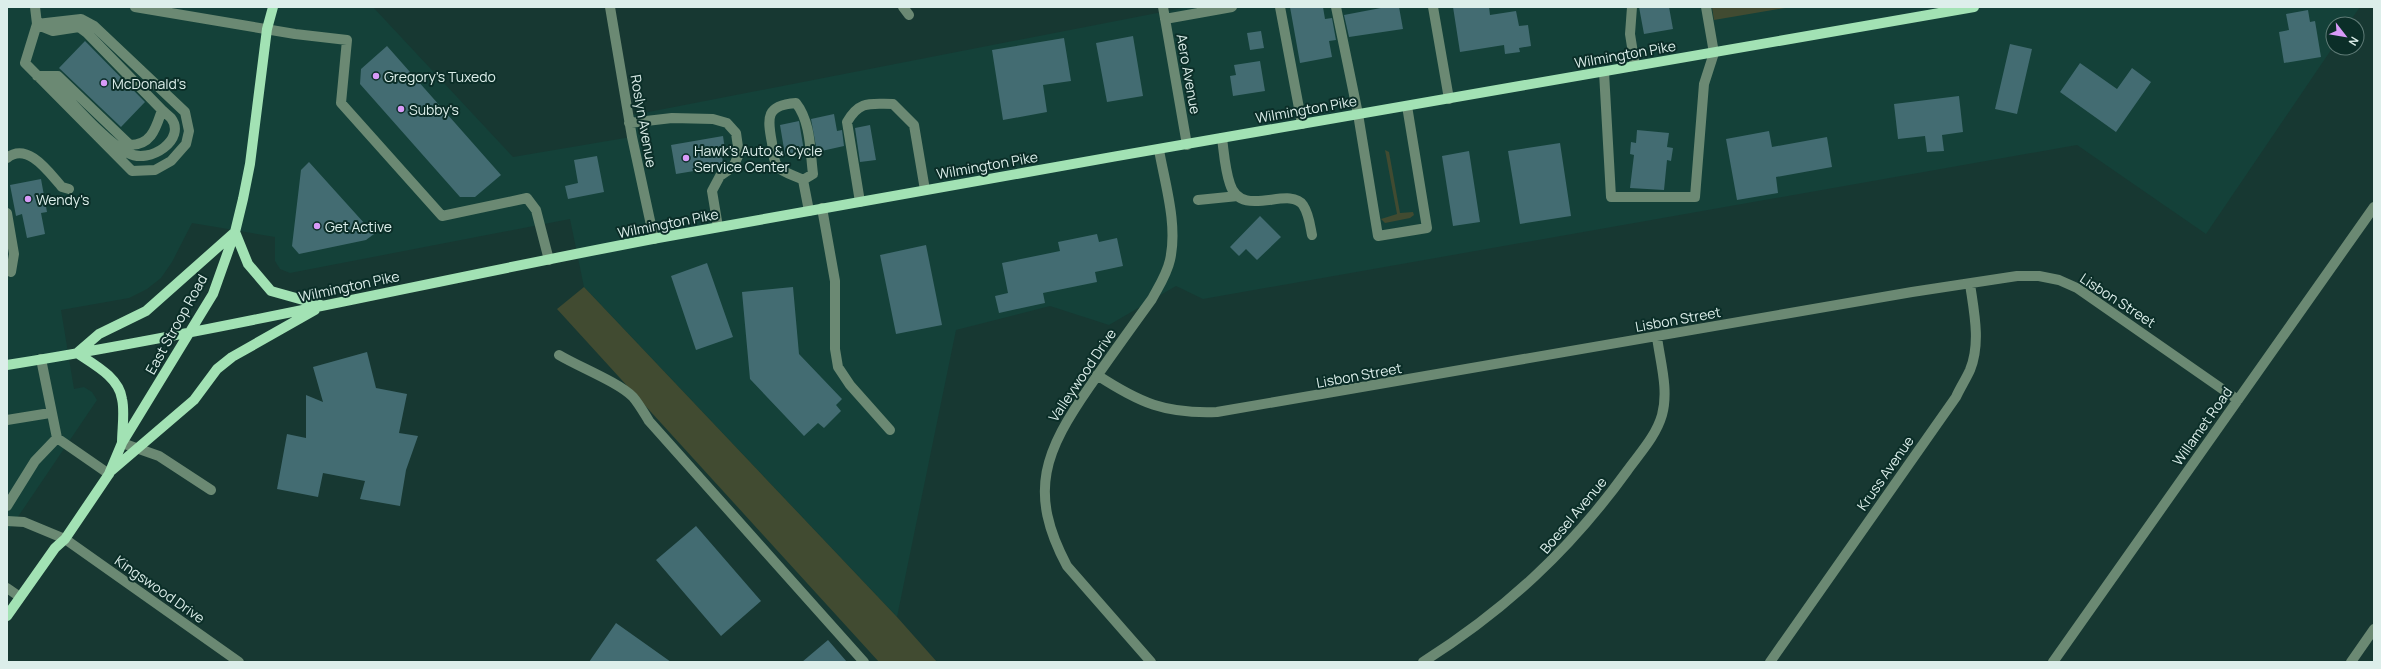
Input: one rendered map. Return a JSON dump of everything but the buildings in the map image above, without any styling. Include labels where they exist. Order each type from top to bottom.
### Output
[{"type":"main road","name":"East Stroop Road","points":[[7,616],[55,548],[65,539],[108,474],[122,443],[213,294],[236,232],[250,164],[267,29],[273,7]]},
{"type":"main road","name":"Wilmington Pike","points":[[7,365],[190,332],[654,239],[822,208],[1974,7]]},
{"type":"main road","points":[[122,443],[122,399],[118,386],[102,370],[77,353],[99,334],[146,311],[236,232],[248,264],[271,291],[323,305]]},
{"type":"main road","points":[[108,474],[194,400],[217,369],[232,356],[323,305]]},
{"type":"street","points":[[35,7],[37,24],[25,64],[41,76],[110,140],[128,154],[150,156],[161,152],[171,140],[174,129],[172,119],[88,33],[79,27],[53,31],[37,24]]},
{"type":"street","points":[[135,7],[149,8],[267,29],[347,40],[341,103],[442,216],[527,198],[536,210],[549,260]]},
{"type":"street","name":"Roslyn Avenue","points":[[610,7],[629,123],[654,239]]},
{"type":"street","name":"Aero Avenue","points":[[1163,7],[1187,145]]},
{"type":"street","points":[[1165,19],[1232,7]]},
{"type":"street","points":[[1280,7],[1302,124]]},
{"type":"street","points":[[1336,7],[1358,114],[1378,236],[1427,228],[1407,106]]},
{"type":"street","points":[[1433,7],[1449,98]]},
{"type":"street","points":[[1632,7],[1630,34],[1635,66]]},
{"type":"street","points":[[1604,72],[1611,198],[1695,197],[1704,84],[1714,53],[1706,7]]},
{"type":"street","points":[[37,24],[81,19],[94,26],[185,112],[189,131],[186,144],[171,161],[154,170],[132,171],[41,76]]},
{"type":"street","points":[[41,76],[58,76],[130,145],[138,145],[146,142],[154,132],[162,110]]},
{"type":"street","points":[[796,103],[802,110],[807,126],[813,174],[803,180],[779,168],[774,159],[768,122],[771,113],[781,104],[796,103]]},
{"type":"street","points":[[860,202],[847,122],[852,112],[863,104],[893,104],[914,125],[925,190]]},
{"type":"street","points":[[629,123],[672,118],[713,119],[727,123],[736,133],[739,154],[734,168],[720,176],[712,190],[718,227]]},
{"type":"street","points":[[1222,138],[1230,185],[1238,196],[1250,202],[1293,199],[1302,204],[1308,215],[1312,235]]},
{"type":"street","name":"Valleywood Drive","points":[[1151,662],[1067,566],[1057,548],[1048,522],[1045,497],[1046,475],[1053,448],[1064,423],[1152,299],[1162,281],[1170,260],[1173,234],[1159,150]]},
{"type":"street","points":[[7,158],[19,153],[30,156],[62,187],[69,189]]},
{"type":"street","points":[[803,180],[810,211]]},
{"type":"street","points":[[1198,200],[1238,196]]},
{"type":"street","name":"Willamet Road","points":[[2053,662],[2374,207]]},
{"type":"street","points":[[822,208],[835,281],[835,349],[838,367],[850,385],[890,430]]},
{"type":"street","points":[[7,213],[14,254],[11,272]]},
{"type":"street","name":"Lisbon Street","points":[[1097,375],[1126,394],[1150,405],[1175,411],[1217,412],[2017,276],[2039,276],[2059,280],[2077,288],[2238,400]]},
{"type":"street","name":"Kruss Avenue","points":[[1770,662],[1956,398],[1970,369],[1975,351],[1976,329],[1970,284]]},
{"type":"street","name":"Boesel Avenue","points":[[1423,662],[1464,636],[1540,574],[1581,531],[1611,494],[1656,432],[1665,399],[1657,337]]},
{"type":"street","points":[[559,355],[581,368],[603,378],[632,397],[649,421],[864,662]]},
{"type":"street","points":[[41,359],[49,390],[50,413],[57,438],[108,474]]},
{"type":"street","points":[[7,420],[50,413]]},
{"type":"street","points":[[7,506],[34,461],[57,438]]},
{"type":"street","points":[[122,443],[159,456],[211,490]]},
{"type":"street","name":"Kingswood Drive","points":[[7,521],[24,522],[65,539],[239,662]]},
{"type":"street","points":[[7,588],[20,597]]},
{"type":"street","points":[[2351,662],[2374,629]]},
{"type":"shaded area","points":[[7,7],[373,7],[513,157],[631,137],[628,116],[1188,7],[2360,7],[2354,16],[2325,16],[2325,56],[2327,56],[2206,234],[2077,145],[1203,299],[1176,286],[1109,325],[1050,306],[956,330],[897,617],[584,287],[570,219],[290,273],[280,269],[275,261],[275,237],[192,223],[172,262],[161,278],[147,289],[129,298],[61,310],[74,389],[84,387],[92,392],[97,400],[7,533]]},
{"type":"shaded area","points":[[1712,7],[1791,7],[1714,20]]},
{"type":"shaded area","points":[[1385,150],[1389,152],[1400,213],[1413,212],[1414,215],[1410,218],[1385,223],[1381,219],[1397,214]]},
{"type":"shaded area","points":[[584,287],[897,617],[937,662],[879,662],[557,309]]},
{"type":"place","name":"Gregory's Tuxedo","points":[[376,76]]},
{"type":"place","name":"McDonald's","points":[[104,83]]},
{"type":"place","name":"Subby's","points":[[401,109]]},
{"type":"place","name":"Hawk's Auto & Cycle Service Center","points":[[686,158]]},
{"type":"place","name":"Wendy's","points":[[28,199]]},
{"type":"place","name":"Get Active","points":[[317,226]]}]
